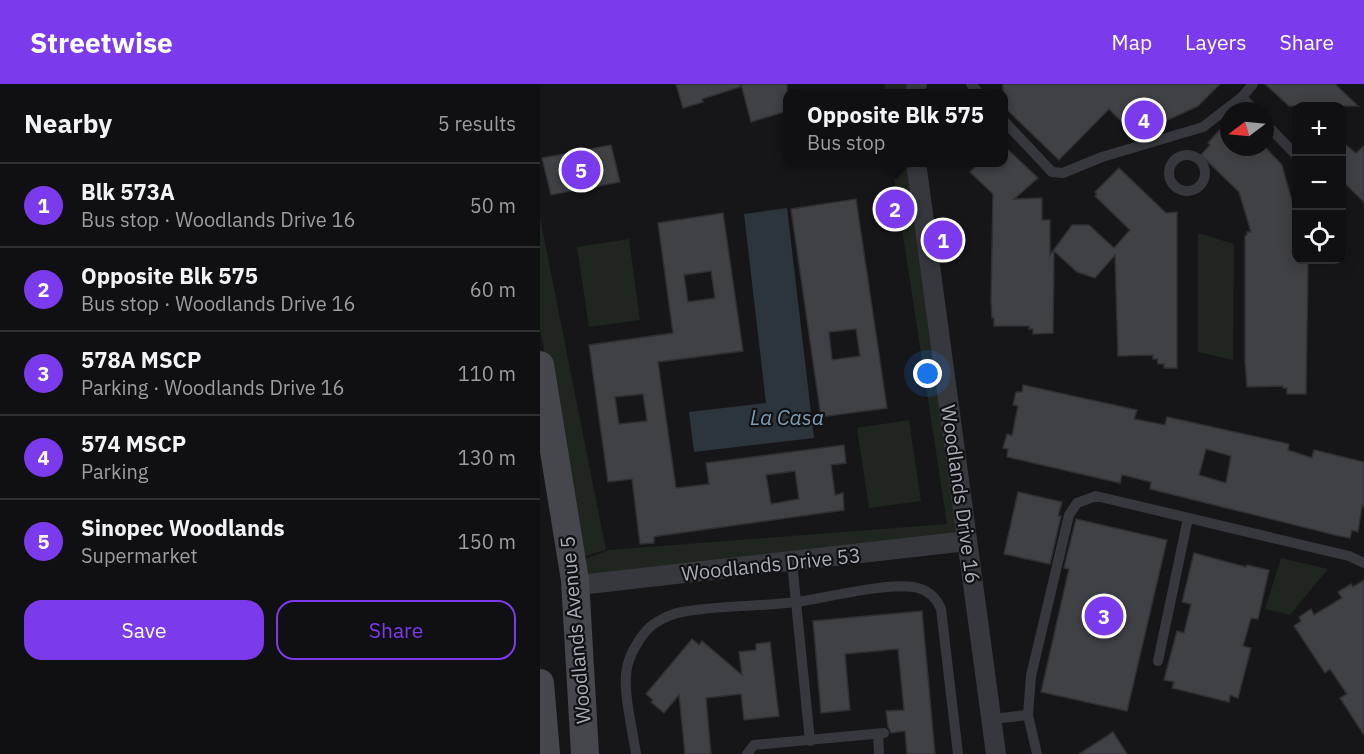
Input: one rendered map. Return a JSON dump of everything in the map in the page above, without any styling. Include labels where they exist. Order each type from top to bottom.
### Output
[{"type":"main road","name":"Woodlands Avenue 5","points":[[541,378],[575,580],[585,754]]},
{"type":"main road","points":[[540,466],[544,495],[540,502]]},
{"type":"main road","name":"Woodlands Avenue 5","points":[[540,683],[546,754]]},
{"type":"street","name":"Woodlands Drive 16","points":[[917,167],[996,754]]},
{"type":"street","name":"Woodlands Drive 53","points":[[575,580],[588,584],[967,542]]},
{"type":"lane","points":[[1008,125],[1052,172],[1063,173],[1102,157],[1182,132],[1203,128],[1242,97],[1253,84]]},
{"type":"lane","points":[[1242,97],[1246,102]]},
{"type":"lane","points":[[1181,156],[1177,142],[1182,132]]},
{"type":"lane","points":[[1274,132],[1292,150]]},
{"type":"lane","points":[[1037,754],[1028,715],[1031,676],[1070,515],[1077,503],[1096,496],[1350,556],[1364,563]]},
{"type":"lane","points":[[1158,661],[1188,518]]},
{"type":"lane","points":[[792,562],[810,741]]},
{"type":"lane","points":[[636,754],[626,668],[646,631],[661,620],[679,612],[796,602],[859,591],[908,587],[927,591],[938,601],[943,619],[958,754]]},
{"type":"lane","points":[[992,719],[1028,715]]},
{"type":"lane","points":[[747,754],[754,745],[881,734],[879,752]]},
{"type":"shaded area","points":[[885,84],[916,84],[914,89],[884,89]]},
{"type":"shaded area","points":[[893,167],[911,167],[967,541],[583,585],[582,560],[609,550],[947,524]]},
{"type":"shaded area","points":[[540,218],[606,550],[578,558],[558,417],[540,329]]},
{"type":"shaded area","points":[[1198,233],[1234,244],[1233,360],[1198,352]]},
{"type":"shaded area","points":[[629,239],[640,320],[589,327],[577,247]]},
{"type":"shaded area","points":[[909,420],[921,501],[869,508],[857,428]]},
{"type":"shaded area","points":[[1281,558],[1328,569],[1290,615],[1265,609]]},
{"type":"water","name":"La Casa","points":[[787,208],[814,438],[694,452],[689,412],[766,403],[744,214]]},
{"type":"building","points":[[676,84],[740,84],[740,87],[702,99],[703,102],[683,108]]},
{"type":"building","points":[[741,84],[787,84],[787,89],[783,89],[783,112],[751,122]]},
{"type":"building","points":[[1003,84],[1220,84],[1198,106],[1135,135],[1109,109],[1059,160],[1008,111],[1008,89],[1003,89]]},
{"type":"building","points":[[1265,84],[1335,84],[1358,106],[1346,106],[1346,102],[1292,102],[1292,106],[1289,106]]},
{"type":"building","points":[[1220,129],[1220,156],[1274,156],[1282,165],[1292,200],[1292,264],[1308,264],[1306,394],[1287,394],[1287,388],[1283,386],[1247,387],[1245,236],[1247,232],[1251,232],[1239,192],[1201,155],[1210,145],[1208,143]]},
{"type":"building","points":[[611,145],[620,182],[551,195],[542,158]]},
{"type":"building","points":[[1346,145],[1356,153],[1364,146],[1364,202],[1346,185]]},
{"type":"building","points":[[1008,150],[1038,178],[1014,199],[1042,198],[1042,220],[1050,220],[1050,255],[1072,225],[1089,225],[1114,248],[1130,230],[1095,196],[1097,194],[1095,192],[1119,168],[1166,213],[1177,212],[1177,368],[1164,368],[1164,364],[1158,364],[1157,359],[1153,359],[1153,355],[1118,356],[1115,255],[1095,278],[1077,272],[1054,251],[1053,333],[1033,334],[1033,329],[1029,329],[1029,326],[994,326],[991,300],[993,194],[970,172],[975,167],[1008,167]]},
{"type":"building","points":[[856,199],[887,408],[821,417],[791,209]],"holes":[[[856,329],[860,356],[832,360],[829,332]]]},
{"type":"building","points":[[723,213],[743,351],[658,362],[676,488],[709,484],[706,463],[844,445],[846,463],[831,465],[835,495],[843,493],[844,510],[658,536],[654,537],[654,543],[640,544],[632,479],[608,482],[589,345],[673,333],[658,223]],"holes":[[[711,271],[715,298],[688,302],[684,275]],[[643,394],[647,421],[619,424],[615,397]],[[795,471],[799,499],[771,504],[766,475]]]},
{"type":"building","points":[[1023,385],[1137,410],[1134,419],[1165,425],[1167,417],[1289,444],[1288,450],[1312,458],[1314,450],[1364,462],[1364,507],[1362,506],[1358,532],[1352,530],[1350,538],[1339,536],[1150,489],[1151,482],[1127,476],[1122,475],[1120,483],[1007,457],[1008,449],[1003,448],[1007,434],[1012,436],[1018,406],[1013,405],[1016,392],[1022,392]],"holes":[[[1206,449],[1231,456],[1226,483],[1199,475]]]},
{"type":"building","points":[[1018,492],[1062,502],[1050,564],[1004,554]]},
{"type":"building","points":[[1076,519],[1167,540],[1127,711],[1041,692],[1069,569],[1064,568]]},
{"type":"building","points":[[1194,553],[1246,567],[1247,565],[1269,570],[1258,619],[1251,618],[1243,646],[1251,648],[1238,698],[1230,695],[1229,702],[1172,688],[1174,682],[1164,680],[1177,631],[1184,633],[1191,604],[1182,602]]},
{"type":"building","points":[[1364,580],[1364,735],[1340,698],[1347,694],[1330,669],[1325,673],[1294,626],[1301,621],[1299,617],[1311,609],[1314,615],[1342,598],[1338,592],[1351,584],[1353,587]]},
{"type":"building","points":[[922,611],[935,754],[907,754],[905,731],[891,733],[886,711],[904,710],[898,649],[845,654],[850,710],[821,713],[813,621]]},
{"type":"building","points":[[692,639],[699,645],[702,641],[742,675],[739,652],[756,650],[756,644],[770,642],[779,716],[744,720],[741,694],[706,698],[711,754],[685,754],[679,695],[664,713],[651,702],[653,700],[646,694]]},
{"type":"building","points":[[1113,732],[1127,754],[1079,754]]},
{"type":"place","name":"574 MSCP","points":[[1144,120]]},
{"type":"place","name":"Sinopec Woodlands","points":[[581,170]]},
{"type":"place","name":"Opposite Blk 575","points":[[895,209]]},
{"type":"place","name":"Blk 573A","points":[[943,240]]},
{"type":"place","name":"578A MSCP","points":[[1104,616]]}]
